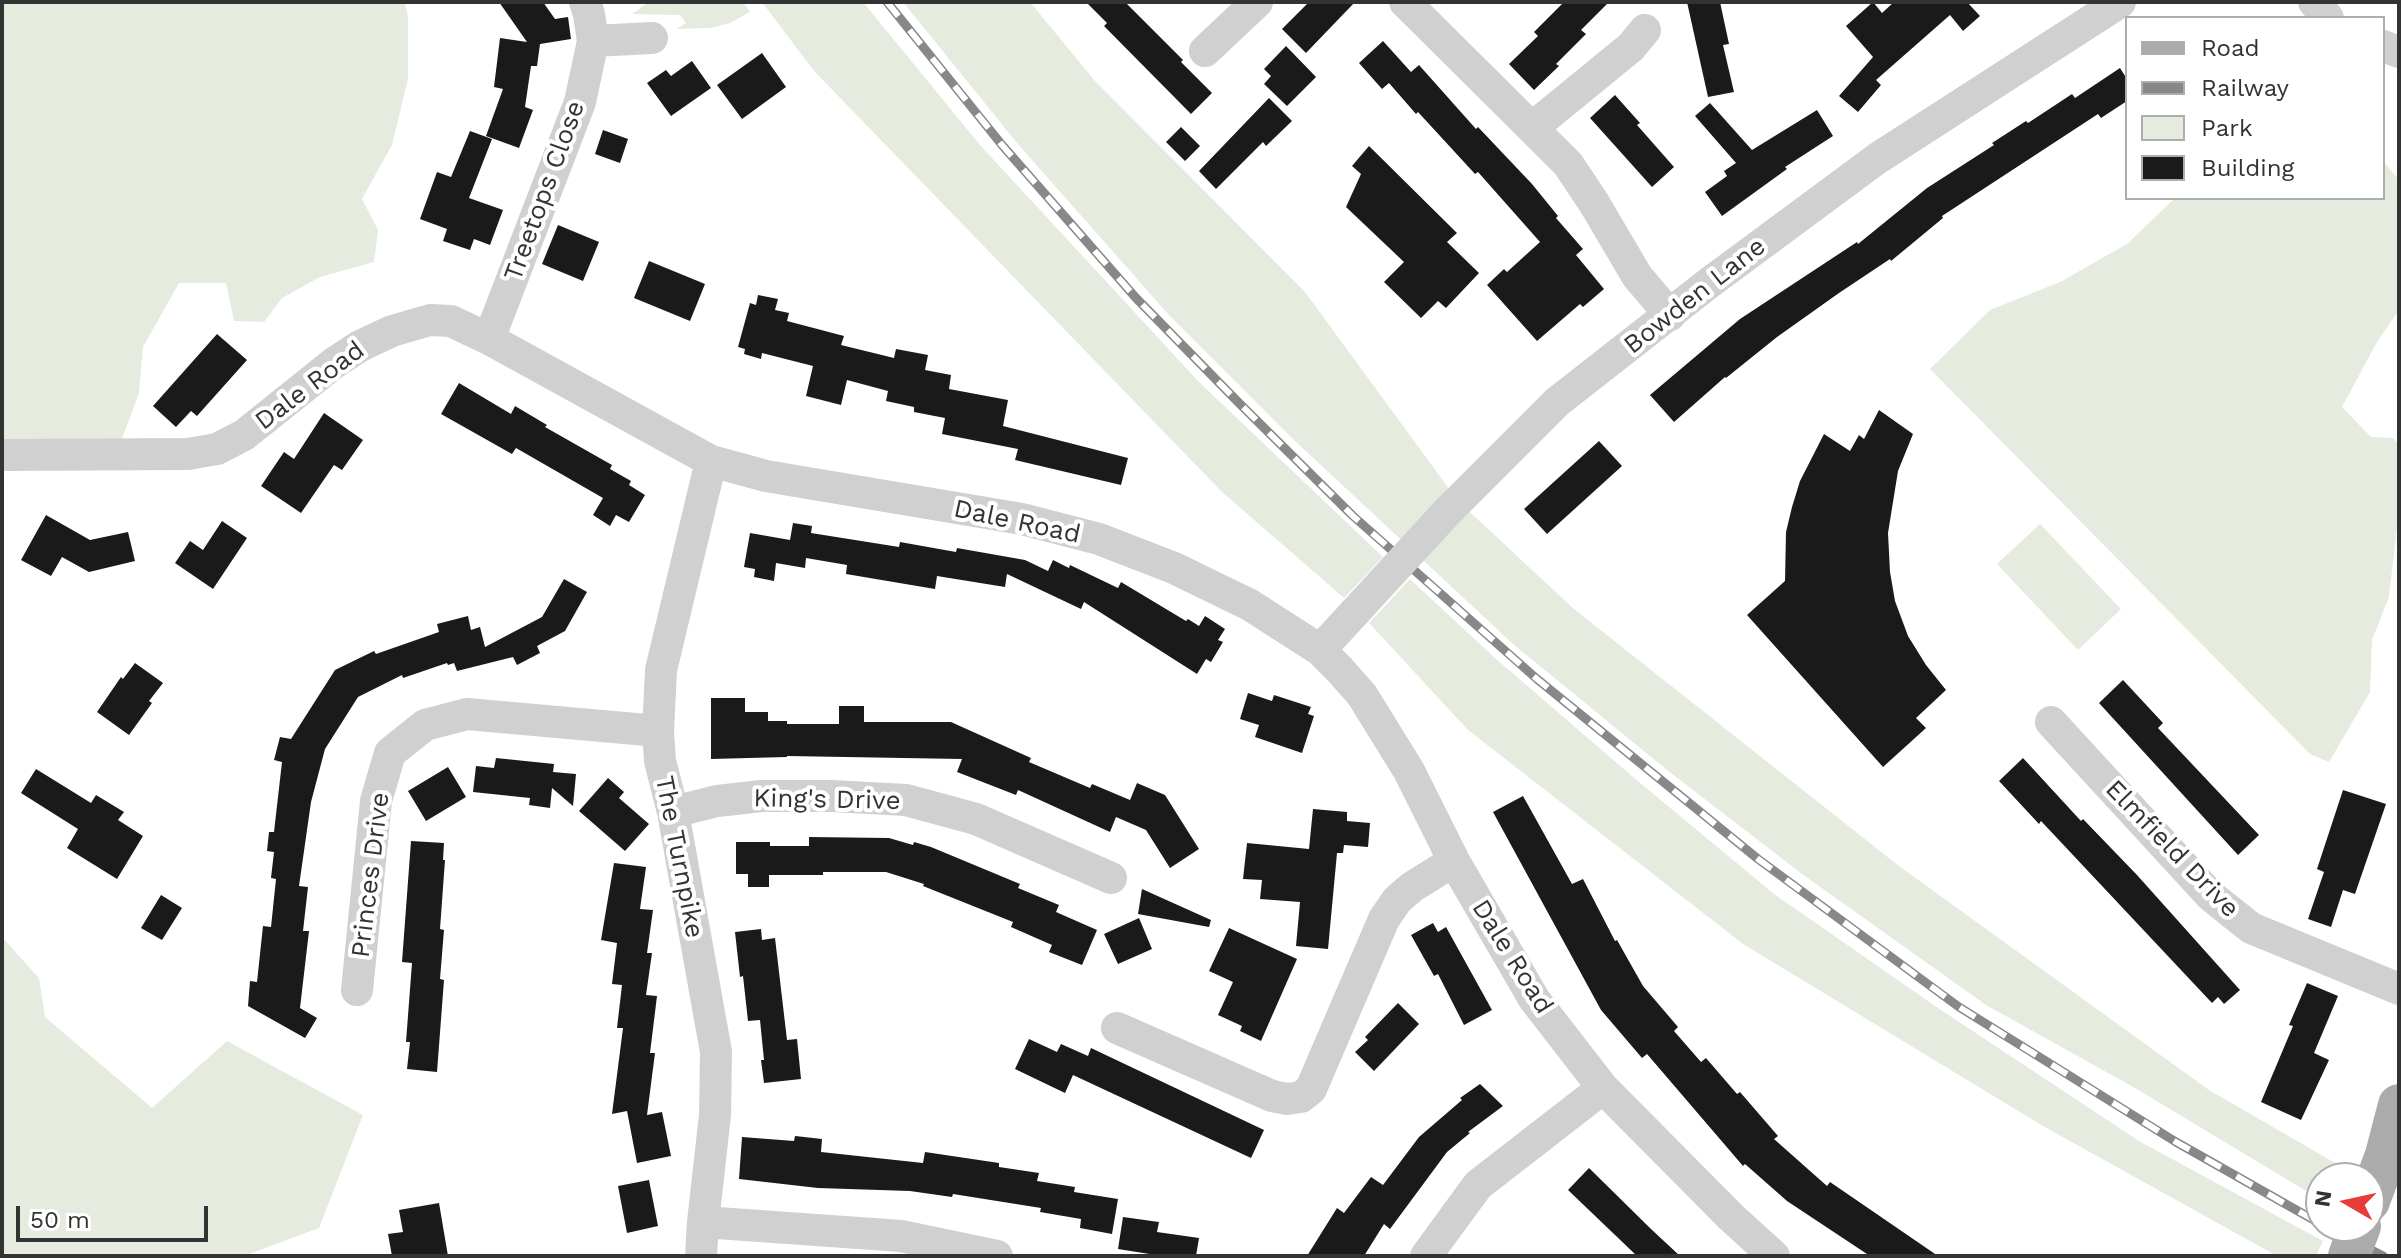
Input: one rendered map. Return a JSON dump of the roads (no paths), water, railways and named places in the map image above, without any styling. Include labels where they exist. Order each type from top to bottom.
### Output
[{"type":"main road","points":[[2383,1162],[2399,1105]]},
{"type":"street","name":"Treetops Close","points":[[489,339],[580,102],[593,41],[585,2]]},
{"type":"street","points":[[1206,52],[1257,2]]},
{"type":"street","points":[[1405,2],[1568,164],[1637,276],[1670,315]]},
{"type":"street","name":"Bowden Lane","points":[[1320,650],[1447,512],[1557,402],[1709,283],[1878,158],[2120,2]]},
{"type":"street","points":[[1532,128],[1631,47],[1645,30]]},
{"type":"street","points":[[593,41],[652,38]]},
{"type":"street","name":"Dale Road","points":[[2,455],[188,454],[217,449],[244,435],[360,346],[392,331],[430,320],[451,321],[711,461],[766,476],[1022,519],[1099,539],[1174,568],[1250,605],[1320,650],[1362,695],[1409,771],[1454,861],[1534,999],[1603,1088],[1774,1256]]},
{"type":"street","name":"The Turnpike","points":[[701,1256],[715,1115],[716,1052],[673,812],[660,761],[658,731],[661,670],[711,461]]},
{"type":"street","name":"Princes Drive","points":[[357,990],[376,801],[390,753],[425,725],[467,714],[658,731]]},
{"type":"street","name":"Elmfield Drive","points":[[2051,722],[2211,896],[2251,928],[2399,989]]},
{"type":"street","name":"King's Drive","points":[[673,812],[717,801],[762,796],[906,800],[976,819],[1111,879]]},
{"type":"street","points":[[1117,1028],[1155,1030],[1272,1096],[1287,1099],[1301,1097],[1311,1089],[1384,919],[1397,900],[1412,887],[1454,861]]},
{"type":"street","points":[[1426,1256],[1478,1185],[1603,1088]]},
{"type":"street","points":[[703,1222],[901,1236],[997,1256]]},
{"type":"railway","points":[[887,2],[1002,145],[1136,298],[1353,516],[1537,679],[1758,859],[1959,1007],[2176,1142],[2305,1215]]},
{"type":"railway","points":[[2356,1242],[2383,1256]]}]
